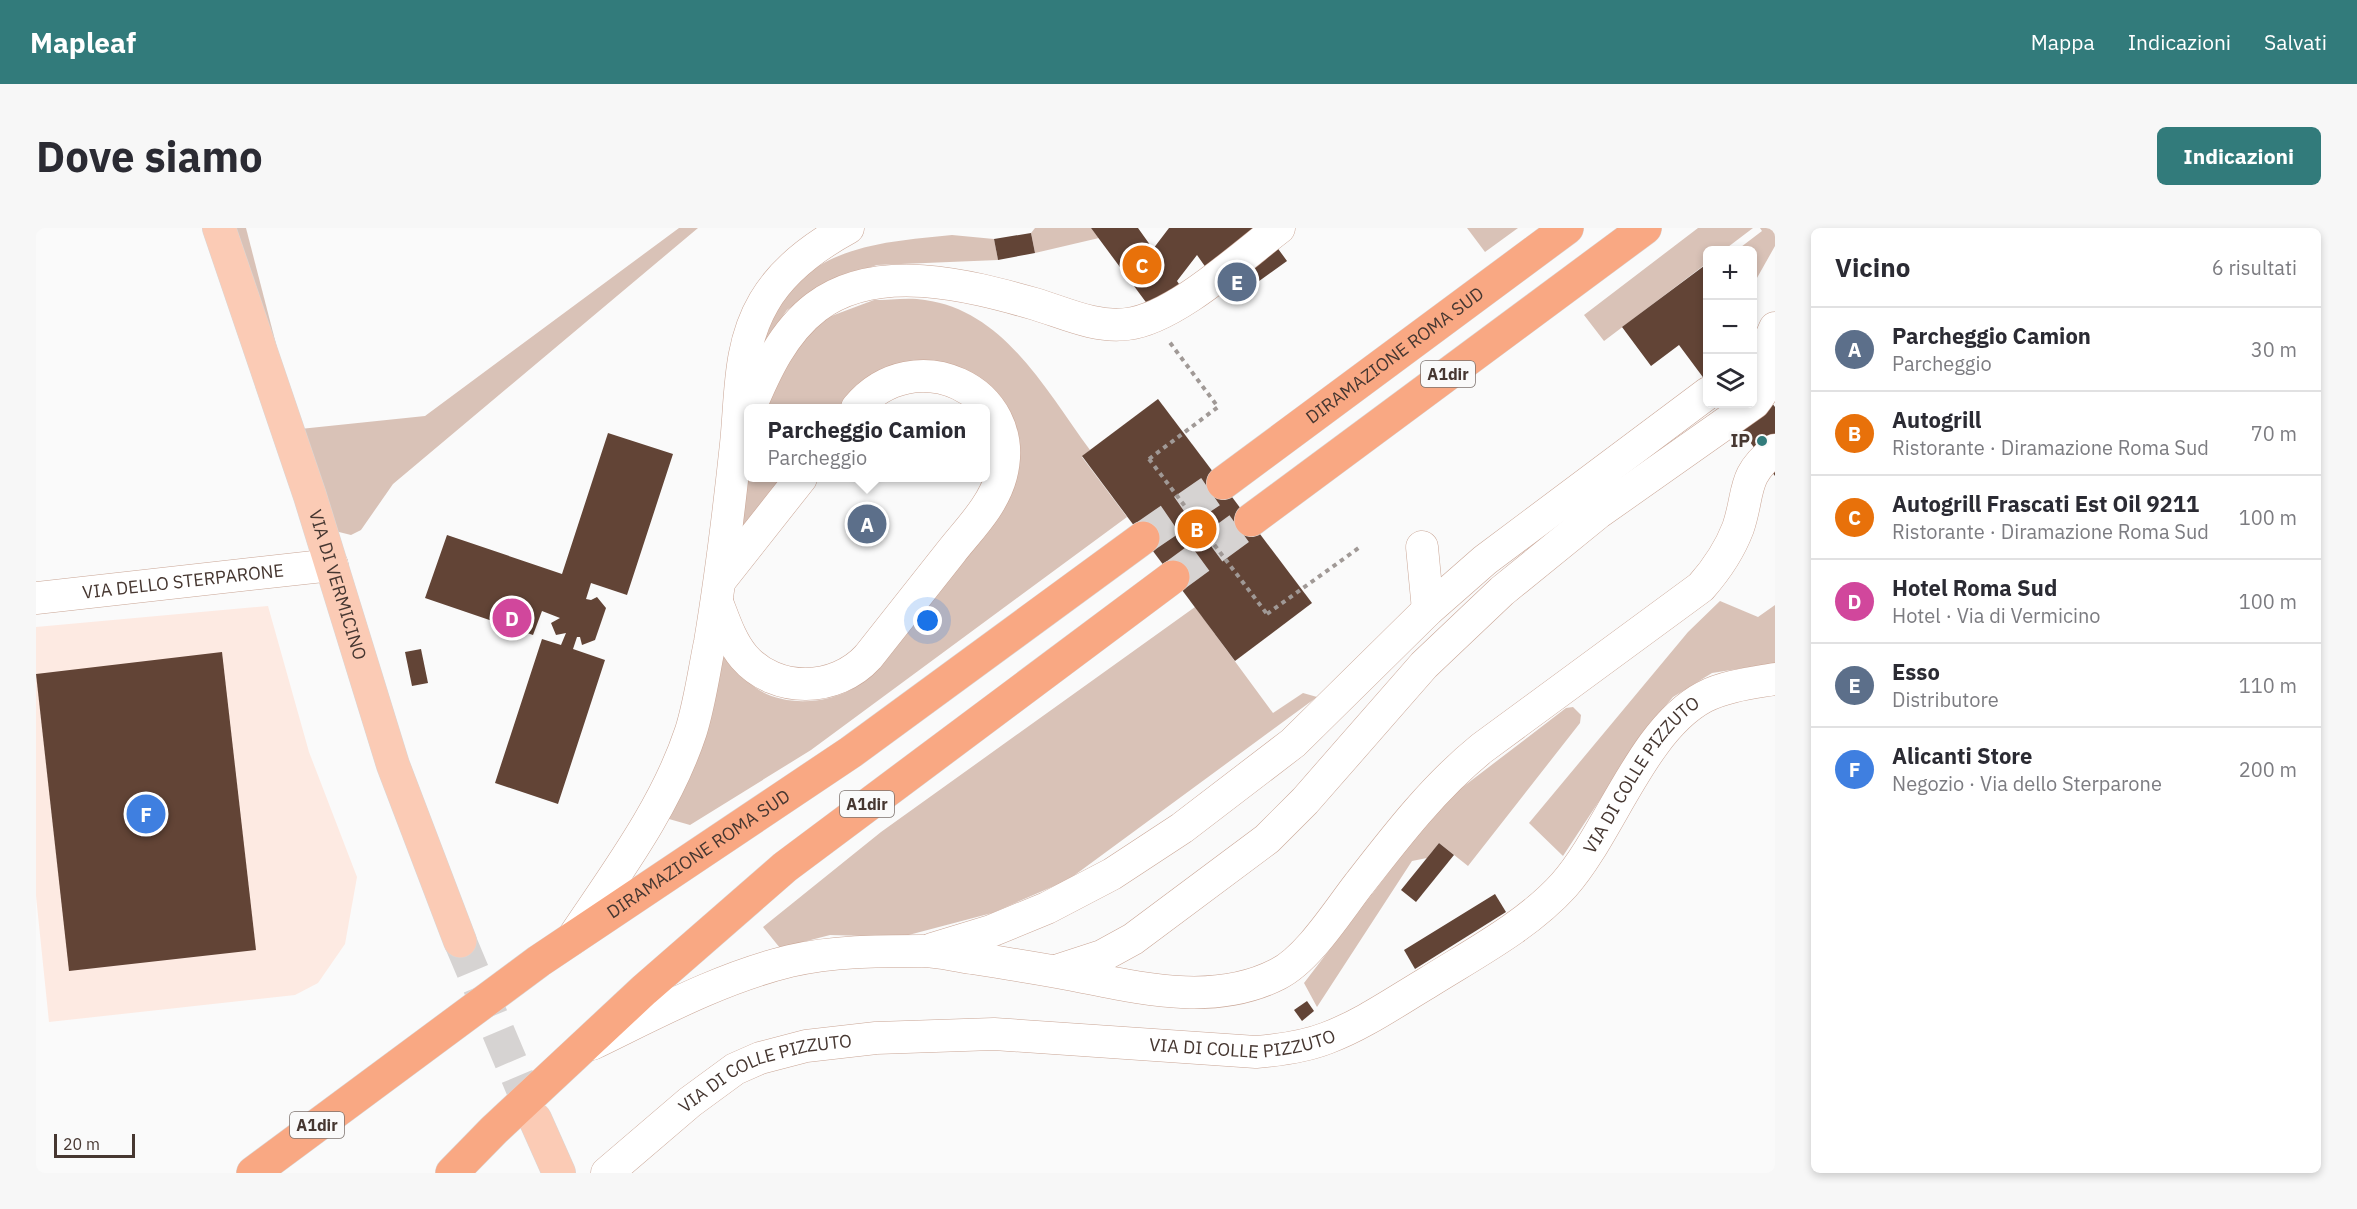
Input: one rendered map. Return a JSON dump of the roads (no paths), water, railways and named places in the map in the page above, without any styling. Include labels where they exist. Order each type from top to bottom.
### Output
[{"type":"highway","name":"DIRAMAZIONE ROMA SUD","points":[[1223,483],[1567,228]]},
{"type":"highway","name":"A1dir","points":[[1251,520],[1645,228]]},
{"type":"highway","name":"DIRAMAZIONE ROMA SUD","points":[[253,1173],[572,939],[851,752],[1143,538]]},
{"type":"highway","name":"A1dir","points":[[452,1173],[578,1051],[710,931],[785,867],[1173,577]]},
{"type":"main road","name":"VIA DI VERMICINO","points":[[219,228],[332,565],[393,765],[460,941]]},
{"type":"main road","points":[[535,1119],[559,1173]]},
{"type":"street","points":[[572,939],[653,815],[675,771],[698,704],[718,591],[737,441],[744,359],[752,329],[764,302],[794,265],[818,246],[848,228]]},
{"type":"street","points":[[752,404],[777,352],[808,315],[829,299],[870,284],[909,281],[957,286],[1034,304],[1100,324],[1128,324],[1151,318],[1182,301],[1279,228]]},
{"type":"street","points":[[1055,971],[1114,951],[1149,929],[1274,834],[1424,665],[1489,602],[1579,527],[1746,410],[1765,394],[1773,375],[1765,344]]},
{"type":"street","points":[[862,404],[882,386],[908,376],[946,378],[972,391],[984,404]]},
{"type":"street","points":[[925,951],[991,931],[1047,908],[1112,874],[1156,845],[1293,743],[1428,610],[1498,549],[1703,396]]},
{"type":"street","points":[[718,591],[737,648],[754,666],[788,682],[799,684],[824,682],[860,666],[984,510],[1001,476],[1004,449],[1001,434],[990,410]]},
{"type":"street","points":[[737,441],[744,423]]},
{"type":"street","points":[[578,1051],[694,995],[772,966],[834,954],[925,951],[1153,989],[1203,993],[1217,993],[1255,984],[1281,973],[1314,941],[1413,815],[1453,773],[1491,741],[1701,587],[1723,557],[1738,528],[1746,487],[1751,477],[1775,450]]},
{"type":"street","points":[[718,591],[797,482]]},
{"type":"street","points":[[1422,547],[1428,610]]},
{"type":"street","name":"VIA DELLO STERPARONE","points":[[36,598],[332,565]]},
{"type":"street","name":"VIA DI COLLE PIZZUTO","points":[[607,1173],[690,1102],[735,1069],[760,1058],[806,1046],[876,1038],[976,1034],[1256,1052],[1295,1047],[1329,1038],[1363,1021],[1448,970],[1546,903],[1577,868],[1657,743],[1677,718],[1692,705],[1714,692],[1775,679]]},
{"type":"tunnel","points":[[1143,538],[1223,483]]},
{"type":"tunnel","points":[[1173,577],[1251,520]]},
{"type":"tunnel","points":[[460,941],[535,1119]]},
{"type":"place","name":"Autogrill Frascati Est Oil 9211","points":[[1142,265]]},
{"type":"place","name":"Esso","points":[[1237,282]]},
{"type":"place","name":"IP","points":[[1762,441]]},
{"type":"place","name":"Parcheggio Camion","points":[[867,524]]},
{"type":"place","name":"Autogrill","points":[[1197,529]]},
{"type":"place","name":"Hotel Roma Sud","points":[[512,618]]},
{"type":"place","name":"Alicanti Store","points":[[146,814]]}]
